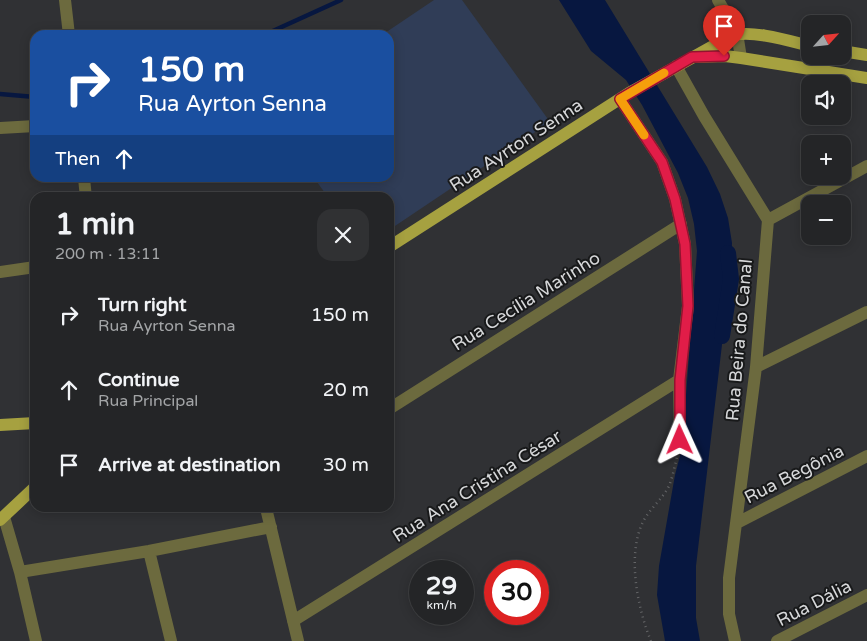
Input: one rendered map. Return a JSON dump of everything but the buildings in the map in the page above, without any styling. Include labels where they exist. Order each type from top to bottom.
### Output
[{"type":"main road","points":[[737,34],[776,38],[801,44]]},
{"type":"main road","name":"Rua Ayrton Senna","points":[[394,244],[624,96],[737,34]]},
{"type":"main road","points":[[851,52],[867,55]]},
{"type":"main road","points":[[692,57],[724,56],[741,58],[867,78]]},
{"type":"main road","points":[[0,425],[30,423]]},
{"type":"main road","points":[[2,519],[30,492]]},
{"type":"street","points":[[65,0],[68,30]]},
{"type":"street","points":[[718,0],[737,34],[741,58]]},
{"type":"street","points":[[676,66],[704,116],[768,220],[867,166]]},
{"type":"street","points":[[624,96],[662,162],[675,199],[681,224],[686,258],[688,306],[680,380],[680,440]]},
{"type":"street","points":[[0,128],[30,126]]},
{"type":"street","name":"Rua Beira do Canal","points":[[735,641],[729,614],[729,578],[756,367],[768,220]]},
{"type":"street","name":"Rua Cecília Marinho","points":[[394,406],[681,224]]},
{"type":"street","points":[[0,272],[30,268]]},
{"type":"street","points":[[756,367],[867,312]]},
{"type":"street","name":"Rua Ana Cristina César","points":[[293,621],[680,380]]},
{"type":"street","name":"Rua Begônia","points":[[737,523],[867,456]]},
{"type":"street","points":[[267,512],[298,641]]},
{"type":"street","points":[[2,519],[20,572],[36,641]]},
{"type":"street","points":[[20,572],[149,551],[271,526]]},
{"type":"street","points":[[149,551],[171,641]]},
{"type":"street","name":"Rua Dália","points":[[777,641],[867,595]]},
{"type":"path","points":[[651,641],[644,626],[635,586],[636,555],[642,524],[668,487],[680,440]]},
{"type":"shaded area","points":[[434,0],[462,0],[550,122],[394,227],[394,192],[324,192],[317,182],[394,182],[394,30],[389,30]]},
{"type":"water","points":[[559,0],[605,0],[707,167],[720,194],[728,218],[732,243],[731,268],[696,566],[696,618],[700,641],[665,641],[657,595],[659,566],[675,475],[682,448],[697,251],[694,224],[688,198],[678,173],[642,105],[626,80],[591,51]]},
{"type":"waterway","points":[[275,30],[341,0]]},
{"type":"waterway","points":[[0,94],[30,97]]},
{"type":"waterway","points":[[722,336],[731,279],[728,253]]},
{"type":"slow traffic","points":[[644,135],[620,99],[664,73]]},
{"type":"route","points":[[680,440],[680,380],[688,306],[685,244],[675,199],[662,162],[620,99],[692,57],[724,56]]}]
